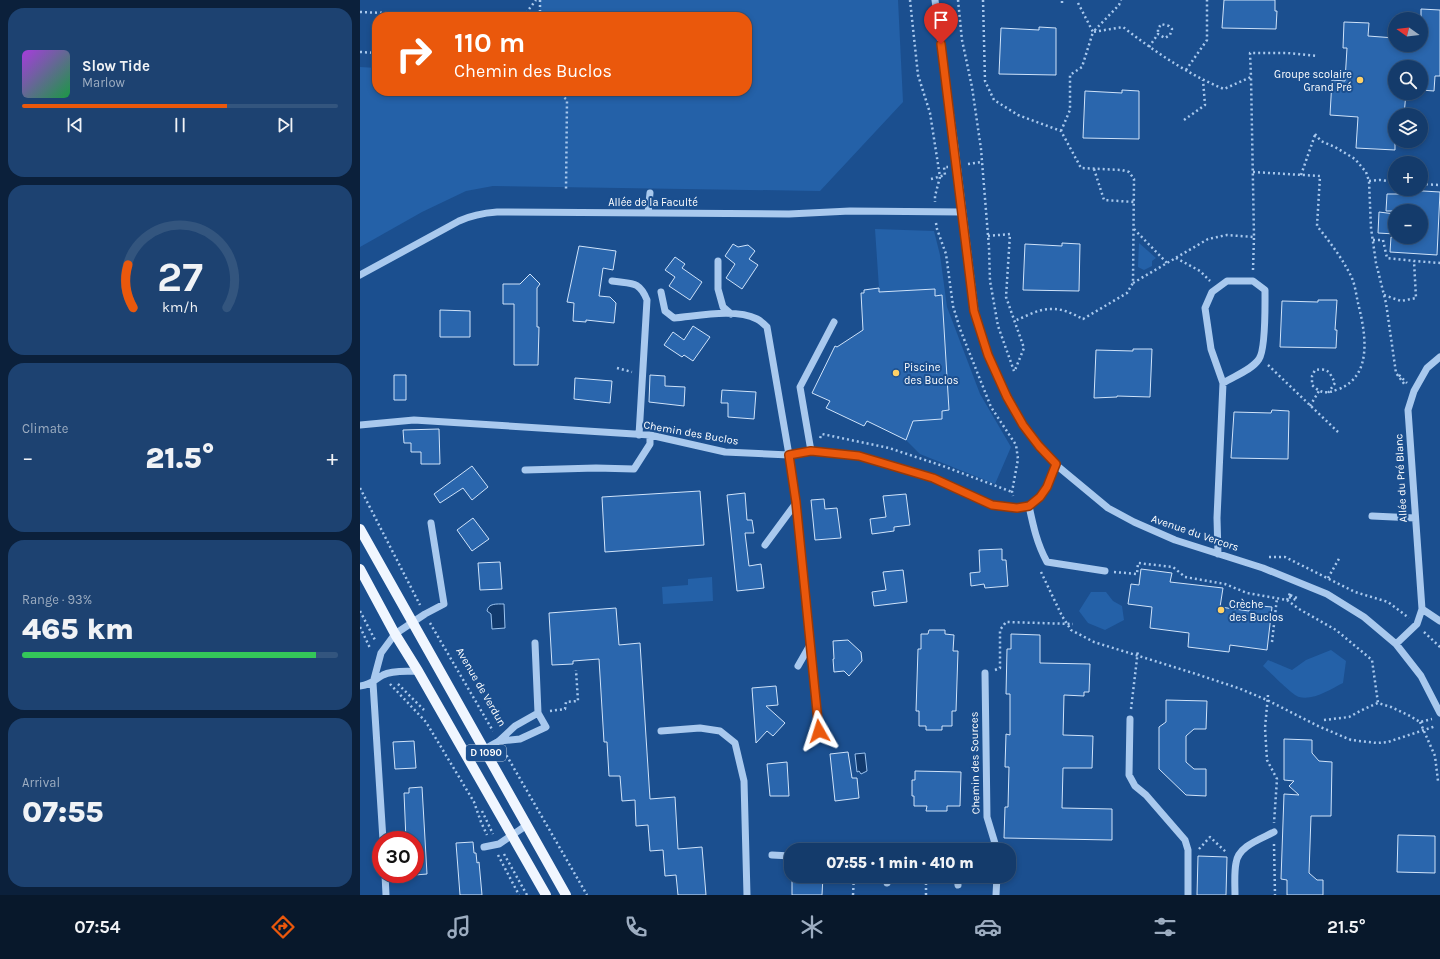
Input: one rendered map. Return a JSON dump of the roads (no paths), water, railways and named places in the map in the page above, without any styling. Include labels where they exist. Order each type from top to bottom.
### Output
[{"type":"main road","name":"D 1090","points":[[360,529],[566,895]]},
{"type":"main road","name":"D 1090","points":[[360,569],[395,634],[418,671],[546,895]]},
{"type":"street","name":"Avenue du Vercors","points":[[935,0],[955,147],[974,311],[988,355],[1007,397],[1023,425],[1039,446],[1056,464],[1108,508],[1134,522],[1175,540],[1263,568],[1327,594],[1364,617],[1396,644],[1421,676],[1440,713]]},
{"type":"street","points":[[648,213],[650,193]]},
{"type":"street","name":"Allée de la Faculté","points":[[360,275],[459,221],[470,216],[484,213],[789,214],[850,211],[962,212]]},
{"type":"street","points":[[718,261],[718,289],[723,308],[732,314]]},
{"type":"street","points":[[612,281],[636,284],[643,289],[647,300],[639,435]]},
{"type":"street","points":[[1218,554],[1217,510],[1223,383],[1211,349],[1205,308],[1212,292],[1227,281],[1253,281],[1265,290],[1263,342],[1260,358],[1251,366],[1223,383]]},
{"type":"street","points":[[661,292],[665,311],[674,318],[722,314],[745,315],[758,319],[767,327],[796,502],[819,731]]},
{"type":"street","points":[[811,451],[800,387],[834,322]]},
{"type":"street","name":"Allée du Pré Blanc","points":[[1396,644],[1417,624],[1422,609],[1408,410],[1412,395],[1427,368],[1440,357]]},
{"type":"street","name":"Chemin des Buclos","points":[[360,425],[414,420],[650,435],[725,452],[789,455],[811,451],[859,456],[926,476],[992,505],[1017,508],[1029,506]]},
{"type":"street","points":[[525,470],[596,468],[634,469],[650,444],[650,435]]},
{"type":"street","points":[[1056,464],[1047,487],[1040,497],[1029,506],[1042,553],[1047,562],[1105,571]]},
{"type":"street","points":[[765,545],[796,502]]},
{"type":"street","points":[[1372,516],[1415,518]]},
{"type":"street","points":[[382,831],[373,683],[381,653],[395,634],[425,614],[444,604],[431,523]]},
{"type":"street","points":[[1422,609],[1440,621]]},
{"type":"street","points":[[499,741],[520,739],[546,727],[538,713],[535,643]]},
{"type":"street","points":[[798,666],[810,645]]},
{"type":"street","points":[[360,686],[373,683],[384,675],[418,671]]},
{"type":"street","name":"Chemin des Sources","points":[[985,673],[987,818],[995,843]]},
{"type":"street","points":[[468,758],[499,741],[515,726],[538,713]]},
{"type":"street","points":[[1130,719],[1129,775],[1135,786],[1146,795],[1185,840],[1189,855],[1188,895]]},
{"type":"street","points":[[661,731],[700,728],[720,731],[734,743],[744,781],[747,895]]},
{"type":"street","points":[[484,847],[496,845],[527,825]]},
{"type":"street","points":[[1235,895],[1236,862],[1239,854],[1244,848],[1274,832]]},
{"type":"street","points":[[772,856],[784,856]]},
{"type":"street","points":[[385,883],[386,895]]},
{"type":"street","points":[[996,895],[997,883]]},
{"type":"place","name":"Groupe scolaire Grand Pré","points":[[1360,80]]},
{"type":"place","name":"Piscine des Buclos","points":[[896,373]]},
{"type":"place","name":"Crèche des Buclos","points":[[1221,610]]}]
